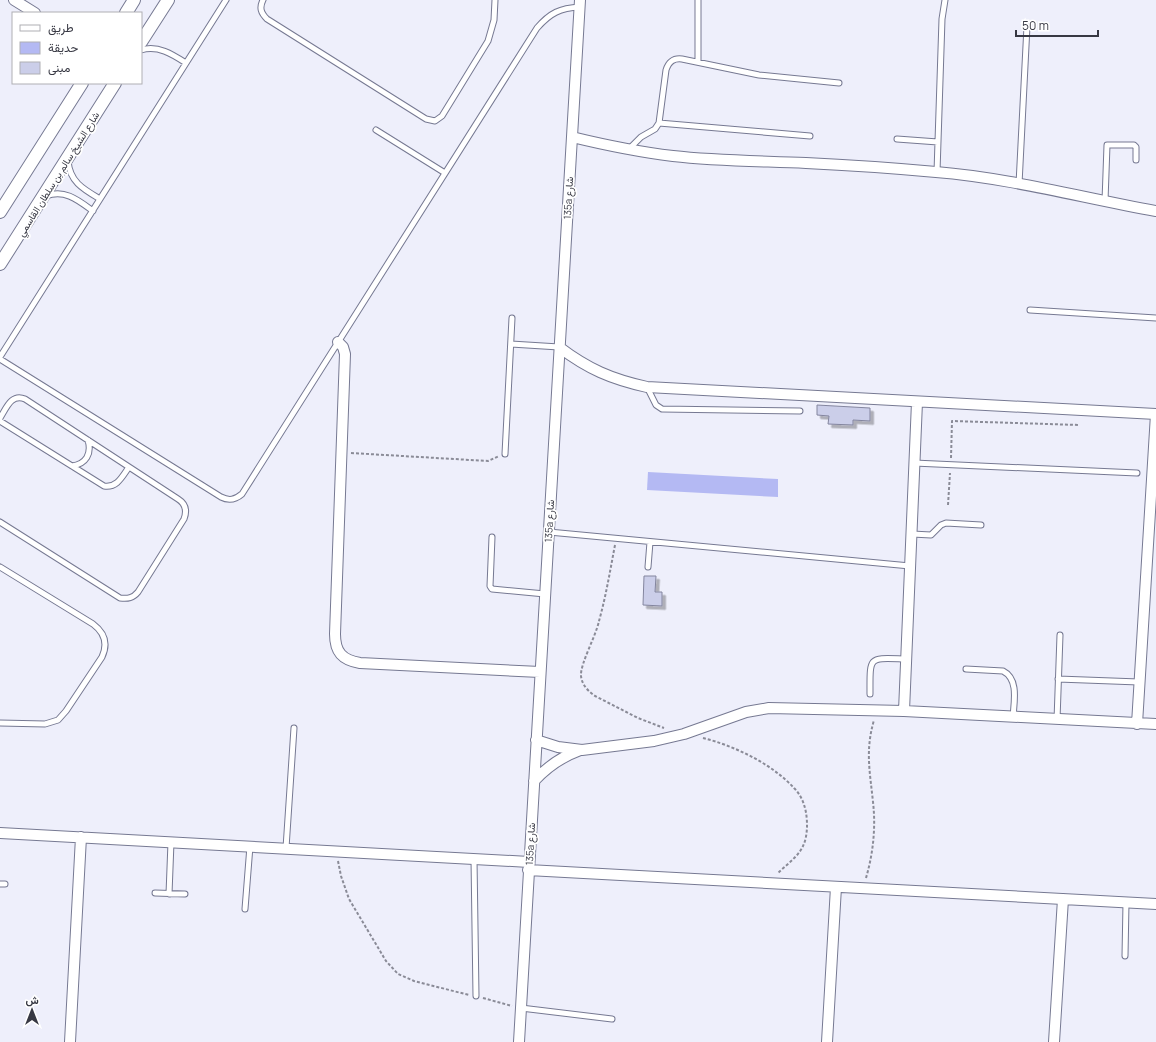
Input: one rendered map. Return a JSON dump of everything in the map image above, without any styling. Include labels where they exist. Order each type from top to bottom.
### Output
[{"type":"street","points":[[14,0],[32,12]]},
{"type":"street","points":[[127,12],[134,0]]},
{"type":"street","points":[[142,40],[168,0]]},
{"type":"street","name":"135a شارع","points":[[519,1042],[528,866],[580,4]]},
{"type":"street","points":[[0,212],[81,84]]},
{"type":"street","name":"شارع الشيخ سالم بن سلطان القاسمي","points":[[0,264],[114,84]]},
{"type":"street","points":[[572,137],[628,150],[672,156],[937,172],[1019,184],[1156,211]]},
{"type":"street","points":[[338,342],[345,350],[335,634],[335,643],[338,651],[351,661],[360,662],[540,672]]},
{"type":"street","points":[[559,347],[577,360],[600,372],[623,381],[647,386],[1156,414],[1137,724]]},
{"type":"street","points":[[904,711],[917,402]]},
{"type":"street","points":[[534,781],[555,762],[582,750],[654,741],[684,734],[746,712],[769,708],[904,711],[1156,724]]},
{"type":"street","points":[[536,740],[558,747],[582,750]]},
{"type":"street","points":[[0,833],[474,859],[528,866],[862,889],[1156,904]]},
{"type":"street","points":[[70,1042],[81,837]]},
{"type":"street","points":[[827,1042],[836,887]]},
{"type":"street","points":[[1054,1042],[1062,899]]},
{"type":"lane","points":[[226,0],[0,358],[221,497],[232,500],[242,494],[537,28],[545,18],[555,12],[580,4]]},
{"type":"lane","points":[[263,0],[261,10],[267,20],[426,118],[435,120],[442,116],[488,42],[493,27],[495,0]]},
{"type":"lane","points":[[698,0],[698,62]]},
{"type":"lane","points":[[937,172],[942,19],[945,0]]},
{"type":"lane","points":[[1019,184],[1027,26]]},
{"type":"lane","points":[[142,50],[154,48],[164,50],[186,63]]},
{"type":"lane","points":[[628,150],[641,137],[655,128],[659,122],[668,65],[674,60],[678,59],[698,62],[759,75],[839,83]]},
{"type":"lane","points":[[659,122],[810,136]]},
{"type":"lane","points":[[376,130],[445,173]]},
{"type":"lane","points":[[897,138],[938,142]]},
{"type":"lane","points":[[1105,201],[1107,144],[1134,144],[1136,148],[1136,160]]},
{"type":"lane","points":[[68,158],[72,177],[78,185],[100,199]]},
{"type":"lane","points":[[43,197],[61,193],[70,196],[93,211]]},
{"type":"lane","points":[[1030,310],[1156,318]]},
{"type":"lane","points":[[505,454],[512,318]]},
{"type":"lane","points":[[511,344],[559,347]]},
{"type":"lane","points":[[647,386],[656,405],[662,409],[800,411]]},
{"type":"lane","points":[[0,522],[120,598],[130,598],[138,592],[184,519],[186,510],[185,506],[178,499],[21,398],[12,400],[0,420],[99,484],[109,487],[118,483],[128,467]]},
{"type":"lane","points":[[72,466],[78,466],[87,458],[90,452],[88,440]]},
{"type":"lane","points":[[914,463],[1137,473]]},
{"type":"lane","points":[[912,534],[931,535],[941,525],[946,523],[981,525]]},
{"type":"lane","points":[[548,532],[910,566]]},
{"type":"lane","points":[[492,537],[490,586],[492,589],[495,591],[545,594]]},
{"type":"lane","points":[[648,567],[650,542]]},
{"type":"lane","points":[[0,567],[93,624],[103,635],[105,650],[102,657],[66,711],[58,720],[45,724],[0,723]]},
{"type":"lane","points":[[1057,720],[1060,635]]},
{"type":"lane","points":[[870,694],[870,670],[873,661],[881,658],[906,658]]},
{"type":"lane","points":[[966,668],[1003,671],[1008,674],[1014,683],[1013,717]]},
{"type":"lane","points":[[1058,680],[1140,682]]},
{"type":"lane","points":[[286,848],[294,728]]},
{"type":"lane","points":[[169,894],[171,842]]},
{"type":"lane","points":[[245,909],[250,846]]},
{"type":"lane","points":[[474,859],[476,996]]},
{"type":"lane","points":[[155,893],[185,894]]},
{"type":"lane","points":[[1125,956],[1126,903]]},
{"type":"lane","points":[[521,1008],[612,1019]]},
{"type":"path","points":[[948,505],[952,421],[1079,425]]},
{"type":"path","points":[[341,452],[488,461],[505,454]]},
{"type":"path","points":[[862,889],[869,868],[873,846],[874,809],[868,762],[872,727],[876,710]]},
{"type":"path","points":[[337,851],[341,876],[350,899],[391,968],[401,976],[414,981],[521,1008]]},
{"type":"green space","points":[[648,472],[778,479],[778,497],[647,490]]},
{"type":"building","points":[[817,405],[870,408],[870,421],[853,420],[853,425],[828,424],[829,416],[817,415]]},
{"type":"building","points":[[644,576],[656,576],[655,592],[662,592],[662,606],[643,605]]}]
